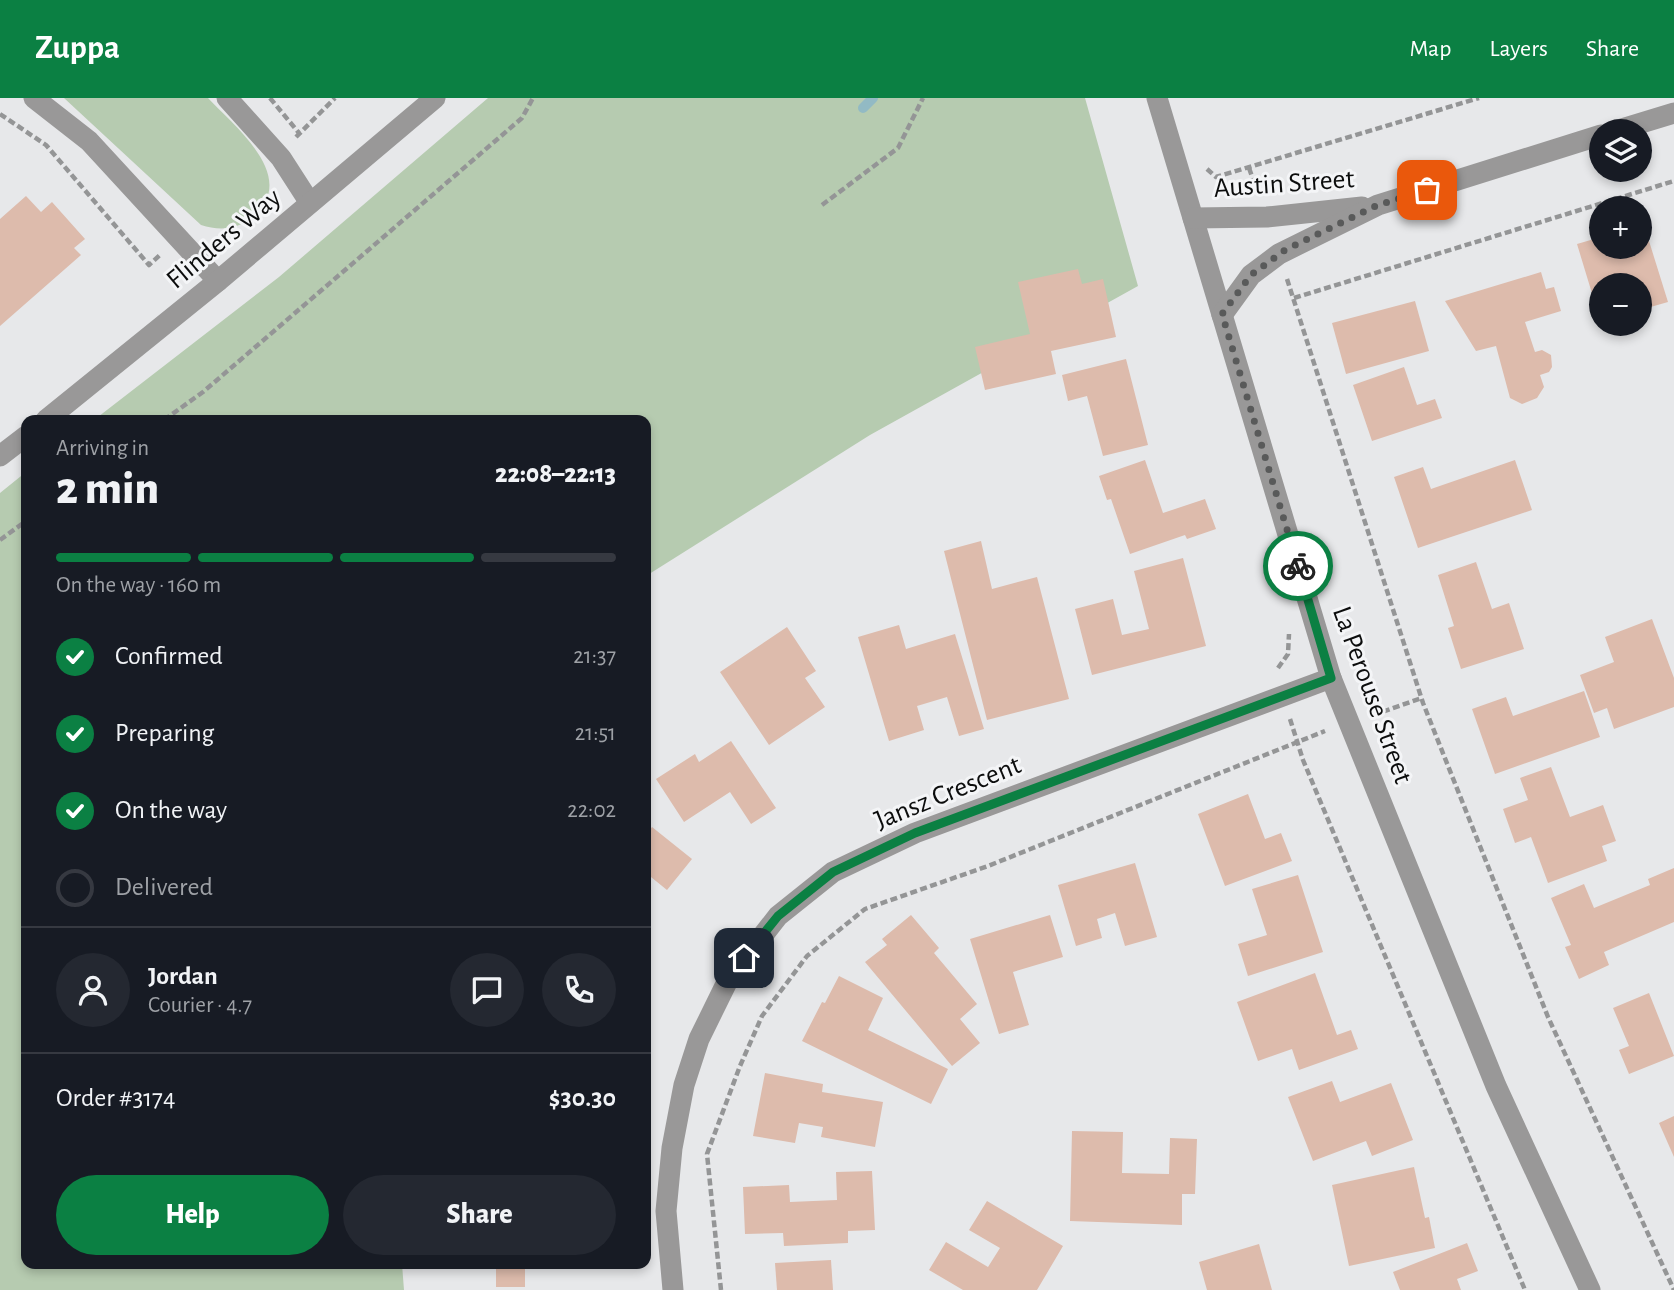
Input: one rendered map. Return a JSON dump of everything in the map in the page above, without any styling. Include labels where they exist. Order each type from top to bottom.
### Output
[{"type":"street","points":[[34,98],[89,141],[218,281]]},
{"type":"street","points":[[227,98],[281,158],[310,203]]},
{"type":"street","name":"Flinders Way","points":[[52,415],[218,281],[435,98]]},
{"type":"street","name":"La Perouse Street","points":[[1157,98],[1331,678],[1496,1086],[1590,1290]]},
{"type":"street","points":[[1652,120],[1674,113]]},
{"type":"street","name":"Austin Street","points":[[1222,314],[1251,275],[1279,254],[1378,205],[1589,139]]},
{"type":"street","name":"Austin Street","points":[[1193,218],[1266,217],[1378,205]]},
{"type":"street","points":[[0,456],[21,440]]},
{"type":"street","name":"Jansz Crescent","points":[[673,1290],[666,1211],[672,1148],[684,1085],[699,1039],[728,980],[778,916],[833,872],[915,833],[1331,678]]},
{"type":"path","points":[[271,98],[299,133]]},
{"type":"path","points":[[281,158],[299,133],[335,98]]},
{"type":"path","points":[[171,415],[203,392],[522,118],[533,98]]},
{"type":"path","points":[[821,205],[898,148],[923,98]]},
{"type":"path","points":[[1216,177],[1479,98]]},
{"type":"path","points":[[0,114],[46,145],[149,265],[179,236]]},
{"type":"path","points":[[1674,181],[1294,298],[1422,698],[1548,1017],[1674,1290]]},
{"type":"path","points":[[0,540],[21,525]]},
{"type":"path","points":[[720,1290],[707,1154],[762,1016],[807,956],[865,909],[988,866],[1297,740],[1422,698]]},
{"type":"green space","points":[[64,98],[208,98],[258,153],[266,170],[269,186],[265,202],[252,217],[234,227],[221,229],[201,225]]},
{"type":"green space","points":[[488,98],[1085,98],[1138,286],[870,435],[651,573],[651,415],[100,415],[279,277]]},
{"type":"green space","points":[[21,476],[21,1269],[402,1269],[404,1290],[0,1290],[0,493]]},
{"type":"building","points":[[26,196],[41,212],[52,202],[85,239],[74,248],[81,255],[0,326],[0,219]]},
{"type":"building","points":[[1589,240],[1589,259],[1652,259],[1652,251],[1668,302],[1652,307],[1652,273],[1589,273],[1589,284],[1577,244]]},
{"type":"building","points":[[1078,269],[1082,284],[1103,279],[1116,337],[1051,351],[1056,374],[985,390],[975,347],[1030,334],[1018,282]]},
{"type":"building","points":[[1541,272],[1546,289],[1554,287],[1561,311],[1525,322],[1535,352],[1542,350],[1551,355],[1552,367],[1549,372],[1540,375],[1544,387],[1537,398],[1522,404],[1510,398],[1496,346],[1476,351],[1445,301]]},
{"type":"building","points":[[1415,301],[1429,351],[1346,374],[1332,323]]},
{"type":"building","points":[[1126,359],[1148,445],[1103,456],[1087,396],[1068,401],[1062,375]]},
{"type":"building","points":[[1404,367],[1417,405],[1435,399],[1442,418],[1372,441],[1353,385]]},
{"type":"building","points":[[1145,460],[1163,513],[1205,499],[1216,529],[1187,539],[1185,535],[1130,554],[1111,499],[1107,500],[1099,476]]},
{"type":"building","points":[[1515,460],[1532,510],[1418,548],[1394,477],[1423,467],[1431,489]]},
{"type":"building","points":[[981,541],[992,589],[1037,577],[1069,699],[987,720],[944,551]]},
{"type":"building","points":[[1183,558],[1206,646],[1092,675],[1075,609],[1113,599],[1122,635],[1149,629],[1134,571]]},
{"type":"building","points":[[1476,562],[1492,609],[1509,603],[1524,649],[1461,669],[1448,628],[1454,626],[1438,575]]},
{"type":"building","points":[[1652,619],[1674,678],[1674,707],[1614,729],[1607,708],[1594,713],[1580,675],[1614,662],[1605,637]]},
{"type":"building","points":[[899,625],[906,649],[955,634],[984,729],[959,736],[947,697],[917,706],[924,730],[889,741],[858,637]]},
{"type":"building","points":[[787,627],[816,671],[805,678],[825,707],[769,745],[720,672]]},
{"type":"building","points":[[1584,691],[1600,737],[1495,774],[1472,709],[1506,697],[1513,716]]},
{"type":"building","points":[[731,741],[776,808],[751,824],[730,792],[684,822],[656,779],[695,754],[699,762]]},
{"type":"building","points":[[1551,767],[1570,817],[1603,805],[1616,841],[1602,846],[1607,861],[1548,883],[1531,837],[1515,843],[1503,809],[1528,800],[1520,778]]},
{"type":"building","points":[[1248,794],[1265,839],[1281,833],[1292,861],[1225,886],[1198,814]]},
{"type":"building","points":[[651,828],[692,859],[667,890],[651,877]]},
{"type":"building","points":[[1135,863],[1157,937],[1125,946],[1115,913],[1097,919],[1102,938],[1076,946],[1058,885]]},
{"type":"building","points":[[1674,868],[1674,922],[1604,952],[1609,965],[1579,979],[1565,947],[1571,945],[1551,898],[1584,884],[1594,908],[1650,885],[1648,879]]},
{"type":"building","points":[[1298,875],[1323,952],[1248,976],[1238,944],[1267,935],[1252,889]]},
{"type":"building","points":[[911,915],[939,948],[934,953],[977,1004],[960,1019],[980,1043],[952,1066],[865,962],[887,945],[882,939]]},
{"type":"building","points":[[1050,915],[1063,957],[1013,972],[1029,1025],[999,1034],[970,939]]},
{"type":"building","points":[[1315,973],[1337,1035],[1351,1030],[1358,1049],[1299,1070],[1292,1049],[1258,1061],[1237,1002]]},
{"type":"building","points":[[839,976],[883,998],[868,1030],[948,1069],[931,1104],[802,1041]]},
{"type":"building","points":[[1649,993],[1674,1056],[1629,1074],[1619,1050],[1629,1046],[1613,1008]]},
{"type":"building","points":[[765,1073],[823,1084],[822,1092],[883,1102],[875,1147],[821,1137],[823,1127],[799,1123],[795,1143],[753,1136]]},
{"type":"building","points":[[1332,1081],[1340,1102],[1391,1083],[1413,1140],[1372,1156],[1366,1141],[1313,1161],[1288,1097]]},
{"type":"building","points":[[1674,1116],[1674,1157],[1659,1123]]},
{"type":"building","points":[[1072,1131],[1123,1132],[1122,1173],[1169,1174],[1170,1138],[1197,1139],[1195,1194],[1182,1194],[1182,1225],[1070,1221]]},
{"type":"building","points":[[1414,1167],[1425,1218],[1429,1217],[1435,1248],[1349,1266],[1332,1185]]},
{"type":"building","points":[[872,1171],[875,1230],[848,1231],[848,1243],[784,1246],[783,1233],[745,1234],[743,1187],[789,1185],[790,1202],[837,1200],[836,1172]]},
{"type":"building","points":[[987,1201],[1063,1246],[1037,1290],[963,1290],[929,1270],[946,1242],[988,1267],[1000,1248],[969,1230]]},
{"type":"building","points":[[1467,1243],[1478,1271],[1457,1279],[1461,1290],[1400,1290],[1393,1272]]},
{"type":"building","points":[[1259,1244],[1272,1290],[1207,1290],[1199,1262]]},
{"type":"building","points":[[831,1260],[833,1290],[777,1290],[775,1263]]},
{"type":"building","points":[[496,1269],[525,1269],[525,1287],[496,1287]]},
{"type":"waterway","points":[[863,108],[873,98]]},
{"type":"way so far","points":[[1298,566],[1222,314],[1251,275],[1285,250],[1378,205],[1427,190]]},
{"type":"route","points":[[744,958],[778,916],[833,872],[915,833],[1331,678],[1298,566]]}]
